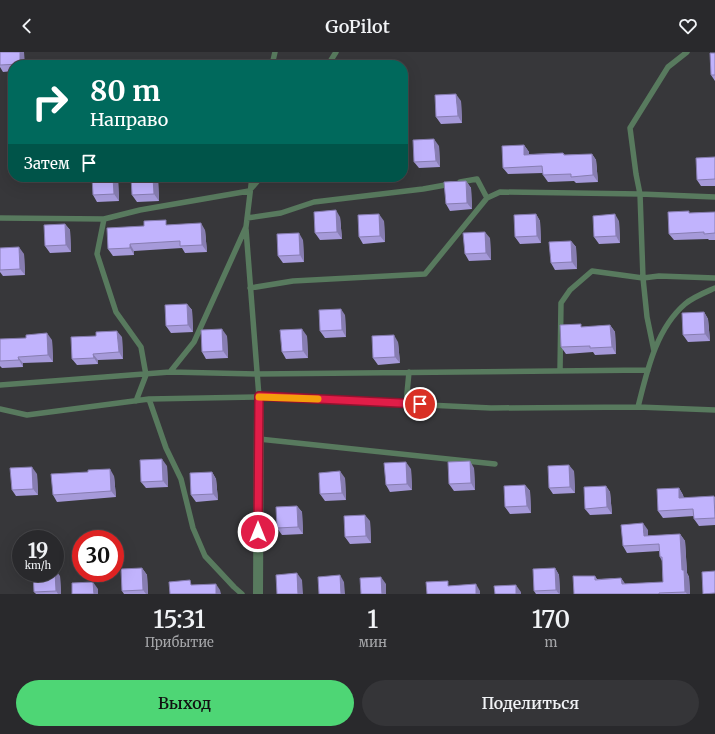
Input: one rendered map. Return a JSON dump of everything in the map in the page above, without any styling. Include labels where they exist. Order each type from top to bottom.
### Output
[{"type":"street","points":[[258,594],[259,396]]},
{"type":"lane","points":[[654,351],[647,317],[643,278],[640,194],[630,128],[668,67],[687,52]]},
{"type":"lane","points":[[246,218],[281,213],[314,202],[423,189],[477,179],[487,198]]},
{"type":"lane","points":[[251,182],[246,227],[259,396]]},
{"type":"lane","points":[[0,218],[104,219],[140,210],[249,191],[257,182]]},
{"type":"lane","points":[[250,288],[293,281],[426,274],[487,198],[500,192],[640,194],[715,197]]},
{"type":"lane","points":[[104,219],[97,254],[116,312],[141,347],[146,375],[136,401]]},
{"type":"lane","points":[[170,372],[194,342],[246,227]]},
{"type":"lane","points":[[560,370],[561,303],[570,290],[592,271],[643,278],[659,276],[715,278]]},
{"type":"lane","points":[[638,407],[654,351],[670,319],[686,302],[715,288]]},
{"type":"lane","points":[[0,391],[2,385],[170,372],[257,374],[648,370]]},
{"type":"lane","points":[[406,404],[409,372]]},
{"type":"lane","points":[[0,409],[27,415],[149,399],[259,396],[491,408],[638,407],[715,410]]},
{"type":"lane","points":[[149,399],[166,448],[181,479],[193,528],[205,556],[242,594]]},
{"type":"lane","points":[[259,439],[495,464]]},
{"type":"building","points":[[0,52],[20,52],[20,60],[8,60],[8,65],[0,65]]},
{"type":"building","points":[[710,53],[715,53],[715,75],[711,75]]},
{"type":"building","points":[[456,94],[458,116],[436,117],[435,95]]},
{"type":"building","points":[[434,139],[436,161],[414,162],[413,140]]},
{"type":"building","points":[[524,145],[524,155],[563,153],[564,155],[592,154],[593,175],[571,177],[571,174],[543,175],[542,166],[503,168],[502,146]]},
{"type":"building","points":[[715,157],[715,179],[697,180],[696,158]]},
{"type":"building","points":[[466,181],[467,203],[446,204],[444,182]]},
{"type":"building","points":[[92,182],[113,182],[114,194],[93,195]]},
{"type":"building","points":[[131,182],[153,182],[154,194],[132,195]]},
{"type":"building","points":[[336,210],[337,232],[315,233],[314,212]]},
{"type":"building","points":[[689,211],[689,213],[715,212],[715,233],[704,234],[704,232],[669,234],[668,212]]},
{"type":"building","points":[[379,214],[380,236],[359,237],[358,215]]},
{"type":"building","points":[[536,214],[537,236],[515,237],[514,215]]},
{"type":"building","points":[[615,214],[616,236],[594,237],[593,216]]},
{"type":"building","points":[[166,220],[166,225],[201,223],[202,245],[180,246],[180,241],[130,244],[130,248],[108,249],[107,228],[144,226],[144,221]]},
{"type":"building","points":[[65,224],[66,245],[45,246],[44,225]]},
{"type":"building","points":[[485,232],[486,253],[465,254],[463,233]]},
{"type":"building","points":[[299,233],[300,255],[278,256],[277,234]]},
{"type":"building","points":[[571,241],[572,262],[551,263],[549,242]]},
{"type":"building","points":[[19,247],[20,269],[0,270],[0,248]]},
{"type":"building","points":[[187,304],[188,325],[166,326],[165,305]]},
{"type":"building","points":[[341,309],[342,330],[320,331],[319,310]]},
{"type":"building","points":[[704,312],[705,334],[683,335],[682,313]]},
{"type":"building","points":[[581,324],[581,327],[610,325],[612,347],[561,347],[560,325]]},
{"type":"building","points":[[222,329],[223,351],[202,352],[201,330]]},
{"type":"building","points":[[302,329],[303,351],[282,352],[280,330]]},
{"type":"building","points":[[117,331],[119,352],[93,354],[94,358],[72,359],[71,337],[96,336],[96,332]]},
{"type":"building","points":[[47,333],[48,355],[18,357],[19,360],[0,361],[0,339],[26,338],[26,335]]},
{"type":"building","points":[[394,335],[395,357],[373,358],[372,336]]},
{"type":"building","points":[[162,459],[163,481],[141,482],[140,460]]},
{"type":"building","points":[[470,461],[471,483],[449,484],[448,462]]},
{"type":"building","points":[[406,462],[407,484],[386,485],[384,463]]},
{"type":"building","points":[[569,465],[570,487],[549,488],[548,466]]},
{"type":"building","points":[[32,467],[33,489],[12,490],[10,468]]},
{"type":"building","points":[[110,469],[111,491],[53,495],[51,474]]},
{"type":"building","points":[[340,471],[342,493],[320,494],[319,473]]},
{"type":"building","points":[[212,472],[213,494],[191,495],[190,473]]},
{"type":"building","points":[[525,485],[527,506],[505,507],[504,486]]},
{"type":"building","points":[[606,486],[607,507],[585,509],[584,487]]},
{"type":"building","points":[[679,488],[679,498],[714,496],[715,518],[694,519],[693,509],[658,511],[657,489]]},
{"type":"building","points":[[297,506],[298,527],[277,528],[276,507]]},
{"type":"building","points":[[365,515],[366,536],[345,537],[344,516]]},
{"type":"building","points":[[643,523],[644,536],[680,534],[685,592],[659,594],[574,594],[573,576],[595,576],[595,580],[621,578],[622,584],[663,582],[662,557],[660,557],[659,544],[623,546],[621,525]]},
{"type":"building","points":[[142,568],[143,590],[122,591],[122,582],[124,582],[124,569]]},
{"type":"building","points":[[555,568],[556,590],[534,591],[533,569]]},
{"type":"building","points":[[715,571],[715,593],[703,594],[702,572]]},
{"type":"building","points":[[297,573],[298,594],[277,594],[276,575]]},
{"type":"building","points":[[340,575],[341,594],[319,594],[318,577]]},
{"type":"building","points":[[381,577],[382,594],[361,594],[360,578]]},
{"type":"building","points":[[190,580],[191,585],[216,584],[216,594],[170,594],[169,582]]},
{"type":"building","points":[[448,581],[448,586],[476,584],[476,594],[427,594],[426,582]]},
{"type":"building","points":[[33,582],[56,582],[56,591],[34,592]]},
{"type":"building","points":[[93,582],[94,594],[72,594],[72,583]]},
{"type":"building","points":[[516,585],[516,594],[495,594],[494,586]]},
{"type":"slow traffic","points":[[259,397],[318,399]]},
{"type":"route","points":[[258,532],[259,396],[420,404]]}]
